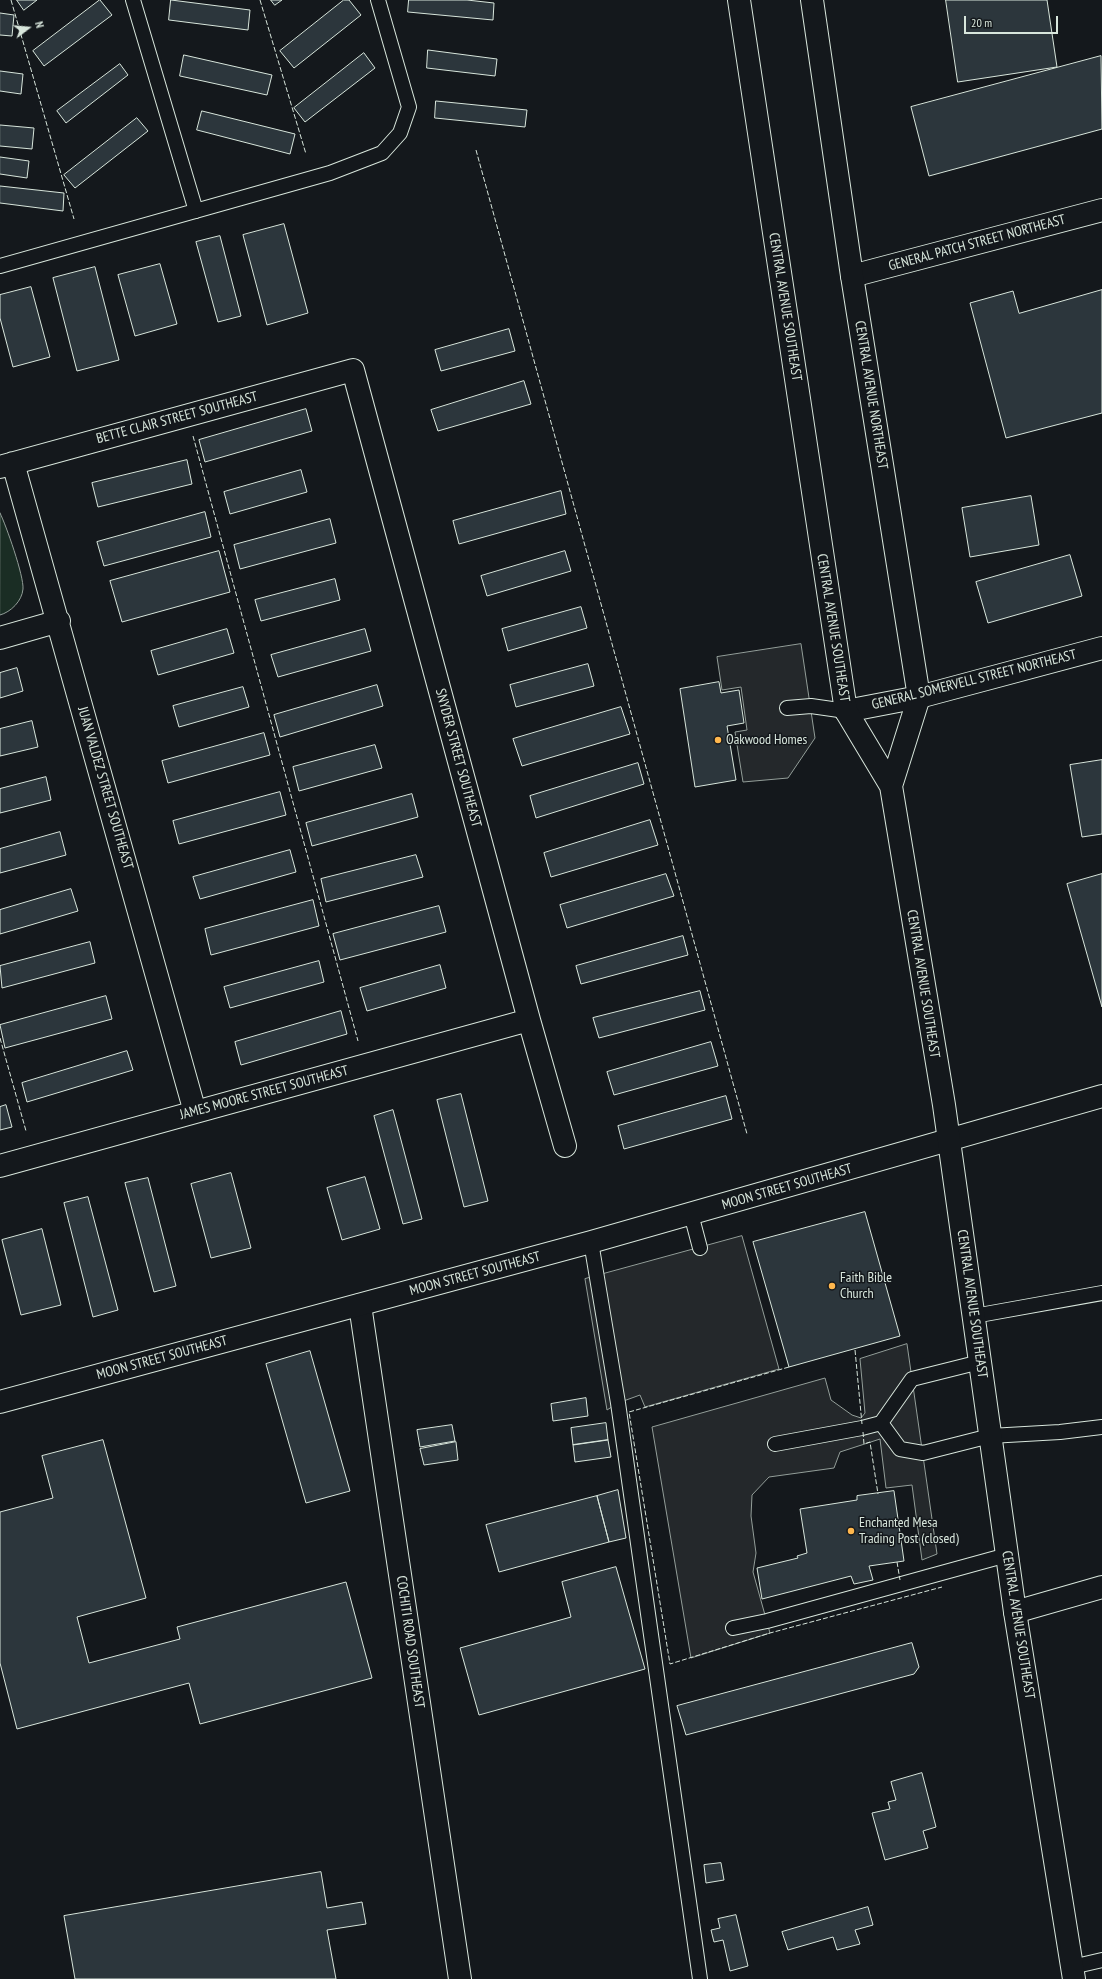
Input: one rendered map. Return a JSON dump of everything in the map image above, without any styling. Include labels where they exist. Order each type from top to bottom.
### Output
[{"type":"street","name":"CENTRAL AVENUE SOUTHEAST","points":[[739,0],[846,711],[891,786],[948,1141],[1015,1612],[1073,1973]]},
{"type":"street","name":"CENTRAL AVENUE NORTHEAST","points":[[812,0],[852,276],[919,697],[891,786]]},
{"type":"street","name":"GENERAL PATCH STREET NORTHEAST","points":[[852,276],[1102,210]]},
{"type":"street","name":"BETTE CLAIR STREET SOUTHEAST","points":[[7,465],[353,370]]},
{"type":"street","name":"SNYDER STREET SOUTHEAST","points":[[353,370],[529,1020],[565,1146]]},
{"type":"street","name":"JUAN VALDEZ STREET SOUTHEAST","points":[[7,465],[59,621],[195,1112]]},
{"type":"street","points":[[0,638],[59,621]]},
{"type":"street","name":"GENERAL SOMERVELL STREET NORTHEAST","points":[[846,711],[919,697],[1102,648]]},
{"type":"street","name":"JAMES MOORE STREET SOUTHEAST","points":[[0,1166],[529,1020]]},
{"type":"street","name":"MOON STREET SOUTHEAST","points":[[0,1402],[591,1242],[1102,1096]]},
{"type":"street","name":"COCHITI ROAD SOUTHEAST","points":[[360,1305],[460,1979]]},
{"type":"street","points":[[1015,1612],[1102,1587]]},
{"type":"lane","points":[[133,0],[196,211]]},
{"type":"lane","points":[[0,266],[338,170],[382,153],[400,133],[409,107],[378,0]]},
{"type":"lane","points":[[787,708],[811,706],[846,711]]},
{"type":"lane","points":[[691,1214],[700,1248]]},
{"type":"lane","points":[[591,1242],[618,1403],[700,1979]]},
{"type":"lane","points":[[974,1316],[1102,1293]]},
{"type":"lane","points":[[775,1444],[862,1428],[881,1423],[912,1379],[980,1362]]},
{"type":"lane","points":[[881,1423],[900,1450],[923,1453],[990,1436],[1060,1432],[1102,1426]]},
{"type":"lane","points":[[733,1628],[767,1621],[1007,1555]]},
{"type":"lane","points":[[1073,1973],[1102,1960]]},
{"type":"green space","points":[[0,513],[18,562],[23,582],[23,589],[21,598],[12,609],[0,615]]},
{"type":"shaded area","points":[[801,644],[815,738],[788,778],[743,782],[735,732],[747,730],[741,687],[722,690],[717,657]]},
{"type":"shaded area","points":[[742,1236],[779,1369],[645,1407],[640,1395],[618,1403],[607,1410],[585,1279]]},
{"type":"shaded area","points":[[907,1344],[937,1554],[922,1560],[912,1485],[886,1488],[880,1439],[840,1452],[834,1468],[769,1477],[752,1495],[751,1516],[756,1553],[753,1572],[770,1633],[691,1658],[652,1427],[825,1378],[831,1400],[852,1415],[861,1418],[865,1413],[860,1359]]},
{"type":"building","points":[[17,0],[37,0],[24,10]]},
{"type":"building","points":[[100,0],[112,15],[44,66],[33,51]]},
{"type":"building","points":[[171,0],[250,10],[248,30],[169,20]]},
{"type":"building","points":[[271,0],[282,0],[275,5]]},
{"type":"building","points":[[344,0],[349,0],[361,15],[294,68],[280,51]]},
{"type":"building","points":[[409,0],[467,0],[494,3],[493,20],[408,12]]},
{"type":"building","points":[[946,0],[1047,0],[1057,67],[958,82]]},
{"type":"building","points":[[0,13],[14,15],[12,36],[0,35]]},
{"type":"building","points":[[428,50],[497,59],[495,76],[427,68]]},
{"type":"building","points":[[364,53],[375,68],[305,122],[294,108]]},
{"type":"building","points":[[184,55],[272,75],[267,95],[180,76]]},
{"type":"building","points":[[1101,56],[1102,129],[929,176],[911,107]]},
{"type":"building","points":[[120,64],[128,75],[66,123],[57,111]]},
{"type":"building","points":[[0,71],[23,74],[21,94],[0,91]]},
{"type":"building","points":[[436,101],[527,110],[525,127],[435,118]]},
{"type":"building","points":[[202,111],[295,134],[290,154],[197,130]]},
{"type":"building","points":[[137,118],[148,131],[75,188],[64,175]]},
{"type":"building","points":[[0,125],[34,128],[32,149],[0,146]]},
{"type":"building","points":[[0,157],[29,161],[27,178],[0,174]]},
{"type":"building","points":[[0,186],[64,193],[63,211],[0,203]]},
{"type":"building","points":[[284,224],[308,313],[267,325],[243,235]]},
{"type":"building","points":[[220,236],[241,316],[218,322],[196,242]]},
{"type":"building","points":[[160,264],[177,324],[135,336],[118,275]]},
{"type":"building","points":[[95,267],[119,360],[77,371],[53,278]]},
{"type":"building","points":[[31,287],[50,357],[13,367],[0,318],[0,295]]},
{"type":"building","points":[[1102,290],[1102,413],[1006,438],[970,303],[1013,291],[1019,313]]},
{"type":"building","points":[[509,329],[515,351],[441,371],[435,350]]},
{"type":"building","points":[[524,381],[531,404],[438,431],[431,410]]},
{"type":"building","points":[[306,409],[312,431],[205,462],[199,440]]},
{"type":"building","points":[[187,460],[192,484],[98,507],[92,483]]},
{"type":"building","points":[[301,470],[307,492],[230,514],[224,492]]},
{"type":"building","points":[[561,491],[566,514],[459,544],[453,521]]},
{"type":"building","points":[[1031,496],[1039,545],[970,557],[962,508]]},
{"type":"building","points":[[205,512],[211,537],[104,566],[97,542]]},
{"type":"building","points":[[330,519],[336,543],[240,569],[234,545]]},
{"type":"building","points":[[219,551],[230,592],[122,622],[110,581]]},
{"type":"building","points":[[565,551],[571,571],[487,596],[481,576]]},
{"type":"building","points":[[1070,555],[1082,596],[988,623],[976,582]]},
{"type":"building","points":[[335,579],[340,600],[261,621],[255,600]]},
{"type":"building","points":[[581,607],[587,628],[508,651],[502,629]]},
{"type":"building","points":[[227,629],[234,653],[158,675],[151,651]]},
{"type":"building","points":[[365,629],[371,651],[278,677],[271,655]]},
{"type":"building","points":[[588,664],[594,686],[516,707],[510,685]]},
{"type":"building","points":[[17,668],[23,691],[0,698],[0,673]]},
{"type":"building","points":[[719,682],[721,693],[739,690],[744,723],[727,726],[736,780],[695,787],[680,689]]},
{"type":"building","points":[[377,685],[383,706],[280,737],[274,715]]},
{"type":"building","points":[[243,687],[249,707],[179,727],[173,706]]},
{"type":"building","points":[[621,707],[630,734],[522,766],[513,739]]},
{"type":"building","points":[[32,721],[38,747],[0,756],[0,729]]},
{"type":"building","points":[[264,733],[270,755],[168,783],[162,761]]},
{"type":"building","points":[[375,745],[382,768],[299,791],[293,767]]},
{"type":"building","points":[[1102,760],[1102,834],[1082,837],[1070,765]]},
{"type":"building","points":[[638,763],[644,784],[536,818],[530,796]]},
{"type":"building","points":[[46,777],[51,800],[0,813],[0,789]]},
{"type":"building","points":[[280,792],[286,815],[179,844],[173,821]]},
{"type":"building","points":[[412,794],[418,817],[312,846],[306,823]]},
{"type":"building","points":[[650,820],[658,845],[551,877],[544,853]]},
{"type":"building","points":[[60,832],[66,855],[0,873],[0,849]]},
{"type":"building","points":[[290,850],[296,872],[200,899],[193,877]]},
{"type":"building","points":[[416,855],[423,877],[326,902],[321,879]]},
{"type":"building","points":[[666,874],[674,896],[567,928],[560,905]]},
{"type":"building","points":[[1102,874],[1102,1007],[1067,884]]},
{"type":"building","points":[[71,889],[78,911],[0,934],[0,910]]},
{"type":"building","points":[[313,900],[319,926],[211,955],[205,929]]},
{"type":"building","points":[[439,906],[446,932],[340,960],[333,934]]},
{"type":"building","points":[[683,936],[688,955],[581,984],[576,966]]},
{"type":"building","points":[[90,942],[95,963],[2,988],[0,966]]},
{"type":"building","points":[[319,961],[324,982],[230,1008],[224,987]]},
{"type":"building","points":[[440,965],[446,988],[367,1011],[360,988]]},
{"type":"building","points":[[700,991],[705,1010],[599,1038],[593,1018]]},
{"type":"building","points":[[106,996],[112,1019],[5,1048],[0,1025]]},
{"type":"building","points":[[341,1011],[347,1034],[241,1065],[235,1042]]},
{"type":"building","points":[[711,1042],[718,1066],[614,1095],[607,1072]]},
{"type":"building","points":[[127,1051],[133,1070],[27,1102],[22,1083]]},
{"type":"building","points":[[461,1094],[488,1201],[464,1207],[437,1100]]},
{"type":"building","points":[[726,1096],[732,1119],[624,1149],[618,1126]]},
{"type":"building","points":[[6,1105],[12,1127],[0,1130],[0,1107]]},
{"type":"building","points":[[393,1110],[422,1219],[403,1224],[374,1116]]},
{"type":"building","points":[[231,1173],[251,1248],[211,1258],[191,1184]]},
{"type":"building","points":[[365,1177],[380,1229],[342,1240],[327,1188]]},
{"type":"building","points":[[148,1178],[176,1286],[154,1292],[125,1183]]},
{"type":"building","points":[[88,1197],[118,1310],[93,1317],[64,1203]]},
{"type":"building","points":[[865,1212],[900,1336],[789,1367],[753,1242]]},
{"type":"building","points":[[42,1229],[61,1305],[21,1315],[2,1240]]},
{"type":"building","points":[[310,1351],[350,1491],[306,1503],[266,1364]]},
{"type":"building","points":[[586,1398],[588,1416],[553,1421],[551,1404]]},
{"type":"building","points":[[606,1423],[608,1440],[573,1445],[571,1428]]},
{"type":"building","points":[[452,1425],[455,1441],[420,1447],[417,1430]]},
{"type":"building","points":[[103,1440],[146,1598],[77,1617],[89,1663],[180,1639],[177,1627],[346,1582],[372,1678],[200,1724],[189,1683],[17,1729],[0,1663],[0,1512],[53,1498],[42,1456]]},
{"type":"building","points":[[608,1440],[611,1457],[575,1462],[573,1445]]},
{"type":"building","points":[[456,1442],[458,1460],[424,1465],[420,1449]]},
{"type":"building","points":[[618,1490],[626,1538],[609,1542],[597,1496]]},
{"type":"building","name":"Enchanted Mesa Trading Post (closed)","points":[[894,1491],[904,1561],[869,1566],[873,1580],[854,1584],[851,1576],[762,1599],[757,1568],[798,1558],[797,1556],[807,1553],[800,1509],[857,1500],[857,1496]]},
{"type":"building","points":[[597,1496],[609,1542],[499,1572],[486,1525]]},
{"type":"building","points":[[616,1567],[645,1669],[479,1715],[460,1648],[571,1617],[562,1582]]},
{"type":"building","points":[[912,1643],[919,1667],[914,1674],[686,1735],[677,1706]]},
{"type":"building","points":[[922,1773],[936,1827],[923,1831],[928,1848],[885,1860],[872,1813],[890,1809],[888,1802],[896,1800],[891,1782]]},
{"type":"building","points":[[721,1863],[724,1880],[706,1883],[704,1865]]},
{"type":"building","points":[[321,1872],[327,1908],[362,1902],[366,1924],[327,1930],[336,1979],[75,1979],[64,1916]]},
{"type":"building","points":[[868,1907],[873,1925],[855,1930],[860,1944],[837,1950],[833,1937],[788,1950],[782,1932]]},
{"type":"building","points":[[736,1915],[748,1966],[730,1971],[723,1940],[714,1942],[711,1930],[720,1928],[718,1919]]},
{"type":"fence","points":[[11,0],[74,219]]},
{"type":"fence","points":[[260,0],[306,154]]},
{"type":"fence","points":[[476,150],[747,1134]]},
{"type":"fence","points":[[193,436],[358,1041]]},
{"type":"fence","points":[[0,1038],[26,1131]]},
{"type":"fence","points":[[855,1350],[862,1424]]},
{"type":"fence","points":[[789,1367],[629,1412],[670,1664],[770,1633],[942,1587]]},
{"type":"fence","points":[[863,1432],[864,1444],[870,1442],[878,1494]]},
{"type":"fence","points":[[897,1562],[900,1580]]},
{"type":"place","name":"Oakwood Homes","points":[[718,740]]},
{"type":"place","name":"Faith Bible Church","points":[[832,1286]]},
{"type":"place","name":"Enchanted Mesa Trading Post (closed)","points":[[851,1531]]}]
